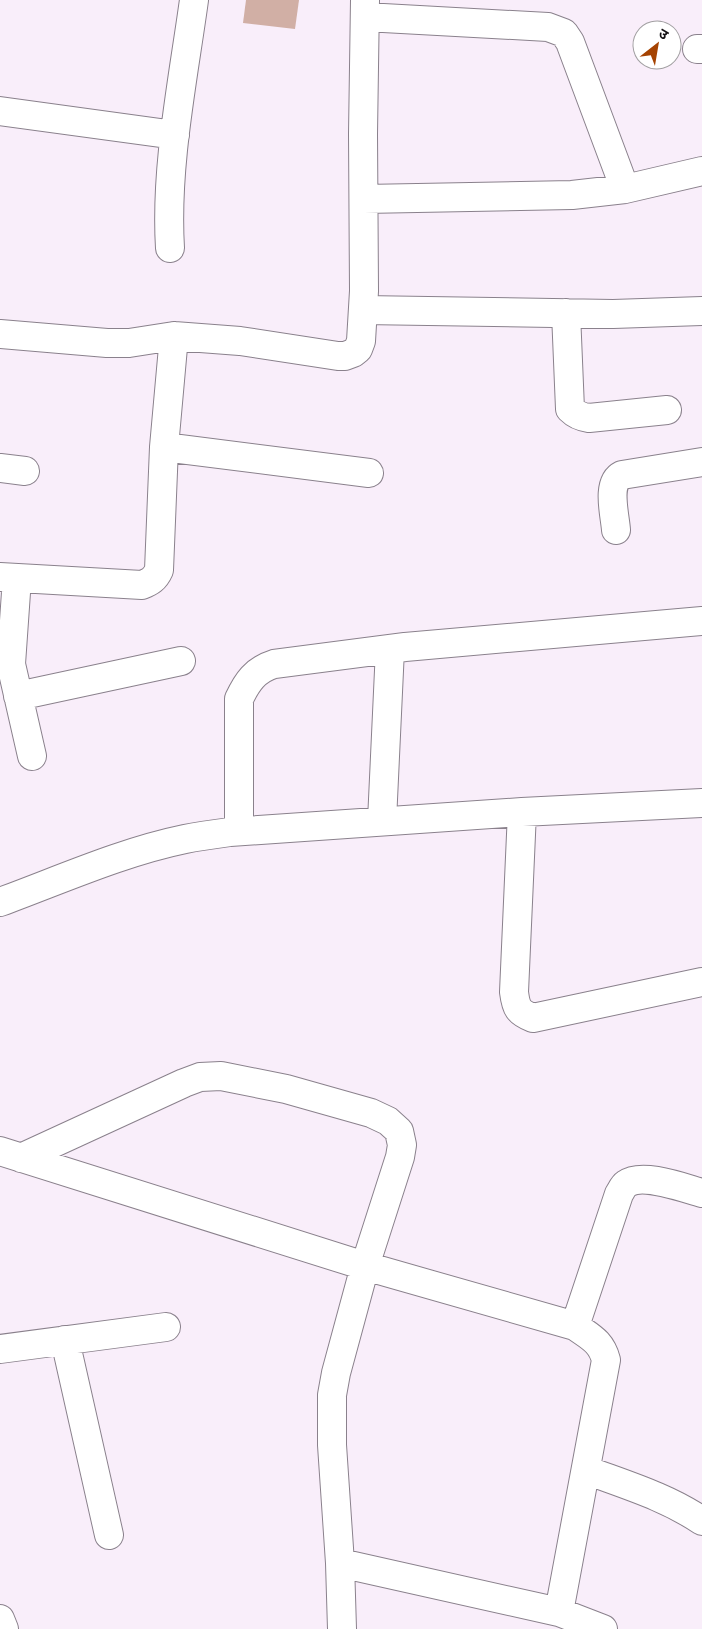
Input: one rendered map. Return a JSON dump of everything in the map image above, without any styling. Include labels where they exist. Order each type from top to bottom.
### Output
[{"type":"street","points":[[170,248],[168,219],[176,136],[194,0]]},
{"type":"street","points":[[0,334],[107,343],[129,343],[174,336],[240,341],[345,356],[358,349],[362,341],[363,310],[365,8],[548,27],[564,33],[570,42],[625,189]]},
{"type":"street","points":[[0,111],[176,136]]},
{"type":"street","points":[[364,199],[572,195],[625,189],[702,171]]},
{"type":"street","points":[[363,310],[614,314],[702,311]]},
{"type":"street","points":[[566,313],[570,410],[582,418],[667,410]]},
{"type":"street","points":[[32,756],[11,664],[9,578],[142,585],[150,582],[156,576],[159,570],[164,447],[174,336]]},
{"type":"street","points":[[164,447],[369,473]]},
{"type":"street","points":[[616,530],[612,490],[614,482],[618,477],[702,462]]},
{"type":"street","points":[[239,831],[240,699],[247,684],[263,668],[274,664],[390,648],[702,621]]},
{"type":"street","points":[[382,821],[390,648]]},
{"type":"street","points":[[18,696],[181,661]]},
{"type":"street","points":[[0,902],[140,852],[184,839],[239,831],[522,812],[702,803]]},
{"type":"street","points":[[522,812],[514,992],[515,1004],[521,1014],[533,1018],[702,982]]},
{"type":"street","points":[[10,1155],[200,1077],[221,1076],[286,1089],[371,1113],[388,1121],[399,1131],[402,1145],[400,1157],[365,1266],[336,1373],[332,1395],[332,1445],[340,1563],[342,1629]]},
{"type":"street","points":[[10,1155],[365,1266],[575,1326],[597,1341],[606,1360],[559,1612]]},
{"type":"street","points":[[575,1326],[619,1194],[626,1184],[635,1180],[648,1179],[702,1193]]},
{"type":"street","points":[[0,1349],[166,1327]]},
{"type":"street","points":[[66,1340],[109,1535]]},
{"type":"street","points":[[586,1470],[663,1498],[685,1509],[702,1521]]},
{"type":"street","points":[[340,1563],[559,1612],[603,1629]]},
{"type":"street","points":[[0,1619],[4,1629]]},
{"type":"building","points":[[246,0],[299,0],[295,29],[243,23]]}]
